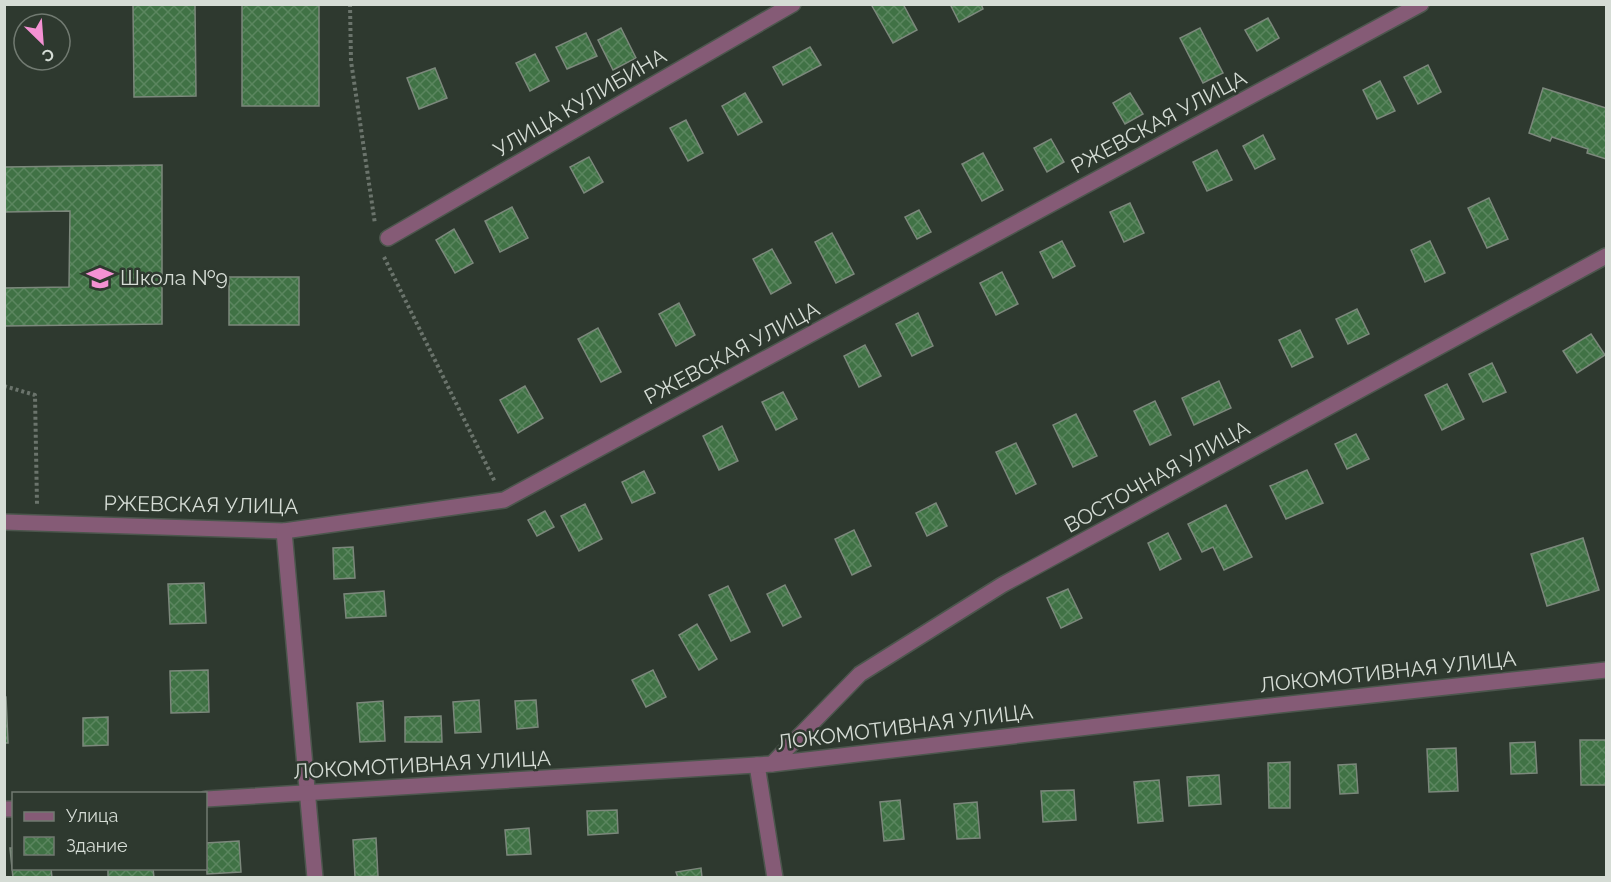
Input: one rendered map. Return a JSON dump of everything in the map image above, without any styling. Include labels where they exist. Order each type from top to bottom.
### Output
[{"type":"street","name":"УЛИЦА КУЛИБИНА","points":[[382,235],[793,4]]},
{"type":"street","name":"РЖЕВСКАЯ УЛИЦА","points":[[4,522],[284,531],[504,501],[1421,4]]},
{"type":"street","name":"ВОСТОЧНАЯ УЛИЦА","points":[[764,764],[860,674],[1002,585],[1606,256]]},
{"type":"street","points":[[284,531],[315,878]]},
{"type":"street","name":"ЛОКОМОТИВНАЯ УЛИЦА","points":[[207,799],[764,764],[1261,706],[1606,669]]},
{"type":"street","points":[[764,764],[775,878]]},
{"type":"path","points":[[350,4],[351,61],[382,235]]},
{"type":"path","points":[[383,254],[504,501]]},
{"type":"path","points":[[4,386],[35,395],[37,523]]},
{"type":"building","points":[[133,4],[195,4],[196,96],[134,97]]},
{"type":"building","points":[[242,4],[319,4],[319,106],[242,106]]},
{"type":"building","points":[[874,4],[903,4],[917,30],[893,43],[872,6]]},
{"type":"building","points":[[950,4],[981,4],[983,9],[959,22]]},
{"type":"building","points":[[1268,18],[1279,38],[1257,51],[1245,30]]},
{"type":"building","points":[[621,28],[636,58],[613,70],[598,40]]},
{"type":"building","points":[[1200,28],[1223,73],[1203,83],[1180,38]]},
{"type":"building","points":[[586,33],[597,56],[567,69],[556,47]]},
{"type":"building","points":[[810,47],[821,65],[783,85],[773,67]]},
{"type":"building","points":[[535,54],[549,81],[530,91],[516,63]]},
{"type":"building","points":[[1428,65],[1441,92],[1418,104],[1404,77]]},
{"type":"building","points":[[435,68],[447,98],[419,109],[407,78]]},
{"type":"building","points":[[1380,81],[1395,111],[1377,119],[1363,90]]},
{"type":"building","points":[[1543,88],[1606,108],[1606,159],[1587,153],[1588,149],[1552,137],[1550,141],[1529,133]]},
{"type":"building","points":[[745,93],[762,122],[738,135],[722,106]]},
{"type":"building","points":[[1130,93],[1143,114],[1125,124],[1113,103]]},
{"type":"building","points":[[686,120],[703,153],[688,161],[670,128]]},
{"type":"building","points":[[1263,135],[1275,159],[1255,169],[1243,146]]},
{"type":"building","points":[[1051,139],[1064,162],[1047,172],[1034,148]]},
{"type":"building","points":[[1217,150],[1232,180],[1207,191],[1193,162]]},
{"type":"building","points":[[983,153],[1003,190],[982,201],[962,164]]},
{"type":"building","points":[[589,157],[603,182],[584,193],[570,167]]},
{"type":"building","points":[[162,165],[162,324],[4,326],[4,288],[69,287],[70,211],[4,212],[4,167]]},
{"type":"building","points":[[1489,198],[1508,239],[1487,248],[1468,208]]},
{"type":"building","points":[[1130,203],[1144,233],[1124,242],[1110,212]]},
{"type":"building","points":[[512,207],[528,238],[500,252],[485,221]]},
{"type":"building","points":[[919,210],[931,232],[917,239],[905,217]]},
{"type":"building","points":[[454,229],[473,263],[455,273],[436,240]]},
{"type":"building","points":[[832,233],[854,274],[836,283],[815,242]]},
{"type":"building","points":[[1062,241],[1075,266],[1053,278],[1040,252]]},
{"type":"building","points":[[1430,241],[1445,273],[1425,282],[1411,250]]},
{"type":"building","points":[[772,249],[791,283],[771,294],[753,259]]},
{"type":"building","points":[[1002,272],[1018,304],[996,315],[980,283]]},
{"type":"building","points":[[229,277],[299,277],[299,325],[229,325]]},
{"type":"building","points":[[679,303],[695,335],[676,346],[659,314]]},
{"type":"building","points":[[1357,309],[1369,334],[1348,344],[1336,319]]},
{"type":"building","points":[[918,313],[933,346],[912,356],[896,324]]},
{"type":"building","points":[[598,328],[621,372],[601,382],[578,339]]},
{"type":"building","points":[[1300,330],[1313,357],[1292,367],[1279,340]]},
{"type":"building","points":[[1591,334],[1605,355],[1577,373],[1563,351]]},
{"type":"building","points":[[865,345],[881,376],[859,387],[844,356]]},
{"type":"building","points":[[1492,363],[1506,392],[1483,402],[1469,374]]},
{"type":"building","points":[[1219,381],[1231,408],[1194,425],[1182,398]]},
{"type":"building","points":[[1447,384],[1464,419],[1442,430],[1425,395]]},
{"type":"building","points":[[525,386],[543,418],[518,433],[500,400]]},
{"type":"building","points":[[783,392],[797,419],[776,430],[762,402]]},
{"type":"building","points":[[1155,401],[1171,435],[1150,445],[1134,411]]},
{"type":"building","points":[[1076,414],[1097,456],[1073,467],[1053,425]]},
{"type":"building","points":[[722,426],[738,461],[719,470],[703,436]]},
{"type":"building","points":[[1356,434],[1369,459],[1347,469],[1335,444]]},
{"type":"building","points":[[1016,443],[1036,484],[1016,494],[996,452]]},
{"type":"building","points":[[1307,470],[1323,503],[1286,519],[1270,486]]},
{"type":"building","points":[[644,471],[655,493],[632,503],[622,482]]},
{"type":"building","points":[[936,503],[947,526],[927,536],[916,513]]},
{"type":"building","points":[[585,504],[602,539],[579,551],[561,516]]},
{"type":"building","points":[[1226,505],[1252,557],[1224,570],[1213,547],[1202,552],[1188,524]]},
{"type":"building","points":[[545,511],[554,527],[537,536],[528,520]]},
{"type":"building","points":[[854,530],[871,566],[852,575],[835,539]]},
{"type":"building","points":[[1168,533],[1181,559],[1160,570],[1148,543]]},
{"type":"building","points":[[1583,538],[1599,590],[1547,606],[1531,554]]},
{"type":"building","points":[[353,547],[355,578],[334,579],[333,548]]},
{"type":"building","points":[[204,583],[206,623],[170,624],[168,584]]},
{"type":"building","points":[[785,585],[801,617],[783,626],[767,594]]},
{"type":"building","points":[[728,586],[750,632],[731,641],[709,595]]},
{"type":"building","points":[[1068,589],[1082,618],[1061,628],[1047,598]]},
{"type":"building","points":[[384,591],[386,616],[346,618],[344,594]]},
{"type":"building","points":[[697,624],[717,659],[699,670],[679,635]]},
{"type":"building","points":[[208,670],[209,712],[171,713],[170,671]]},
{"type":"building","points":[[653,670],[666,697],[646,707],[632,680]]},
{"type":"building","points":[[4,697],[6,697],[8,743],[4,743]]},
{"type":"building","points":[[479,700],[481,732],[455,733],[453,702]]},
{"type":"building","points":[[536,700],[538,727],[517,729],[515,701]]},
{"type":"building","points":[[383,701],[385,741],[360,742],[357,703]]},
{"type":"building","points":[[441,716],[442,742],[405,742],[405,717]]},
{"type":"building","points":[[108,717],[108,745],[83,746],[83,718]]},
{"type":"building","points":[[1580,740],[1606,740],[1606,785],[1581,785]]},
{"type":"building","points":[[1535,742],[1537,773],[1511,774],[1510,743]]},
{"type":"building","points":[[1456,748],[1458,791],[1429,792],[1427,749]]},
{"type":"building","points":[[1290,762],[1290,808],[1269,808],[1268,763]]},
{"type":"building","points":[[1356,764],[1358,793],[1340,794],[1338,765]]},
{"type":"building","points":[[1219,775],[1221,804],[1189,806],[1187,777]]},
{"type":"building","points":[[1159,780],[1163,821],[1138,823],[1134,782]]},
{"type":"building","points":[[1074,790],[1076,820],[1043,822],[1041,791]]},
{"type":"building","points":[[900,800],[904,839],[884,841],[880,802]]},
{"type":"building","points":[[977,802],[980,838],[957,839],[954,804]]},
{"type":"building","points":[[617,810],[618,833],[588,835],[587,811]]},
{"type":"building","points":[[529,828],[531,854],[507,855],[505,830]]},
{"type":"building","points":[[376,838],[378,876],[355,877],[353,840]]},
{"type":"building","points":[[239,841],[241,872],[207,874],[207,843]]},
{"type":"building","points":[[701,868],[702,878],[678,878],[676,872]]},
{"type":"building","points":[[12,870],[51,870],[52,878],[13,878]]},
{"type":"building","points":[[108,870],[153,870],[154,878],[108,878]]},
{"type":"place","name":"Школа №9","points":[[100,278]]}]
